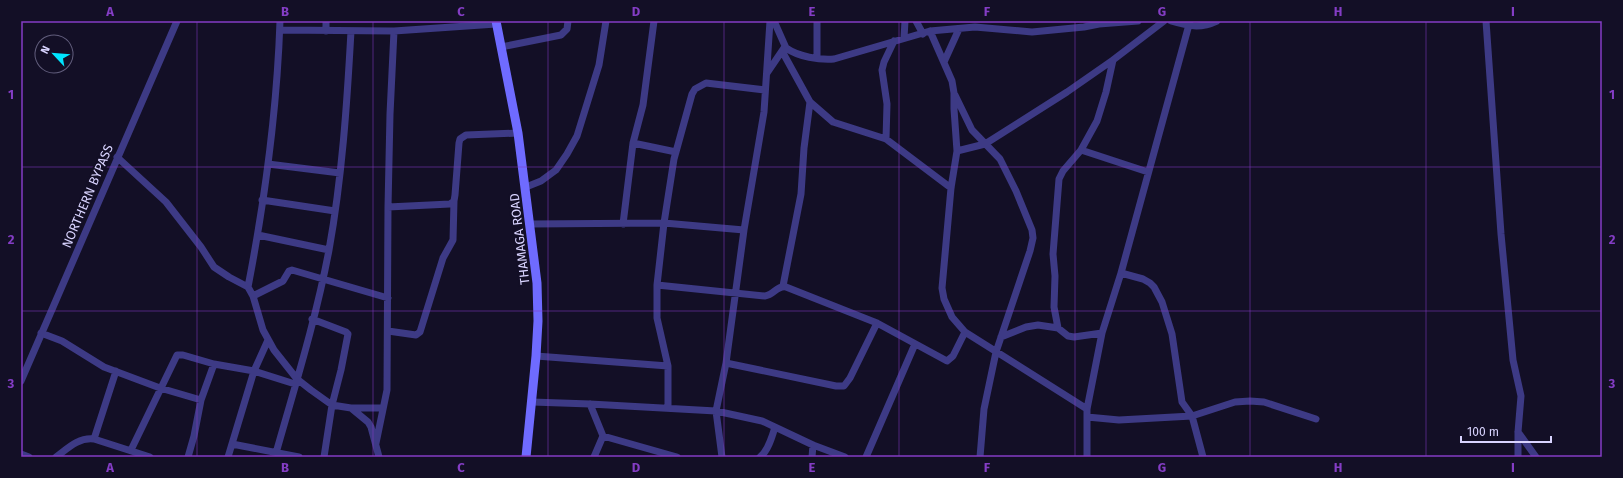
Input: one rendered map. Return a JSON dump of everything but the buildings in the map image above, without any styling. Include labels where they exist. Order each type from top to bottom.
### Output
[{"type":"main road","name":"THAMAGA ROAD","points":[[496,23],[518,133],[531,224],[537,283],[538,321],[536,356],[526,457]]},
{"type":"street","name":"NORTHERN BYPASS","points":[[21,381],[177,21]]},
{"type":"street","points":[[272,21],[280,26],[326,31],[394,31],[496,23]]},
{"type":"street","points":[[326,21],[326,31]]},
{"type":"street","points":[[411,21],[411,30]]},
{"type":"street","points":[[501,47],[561,35],[567,29],[568,21]]},
{"type":"street","points":[[526,188],[541,181],[556,170],[567,154],[576,136],[600,65],[606,21]]},
{"type":"street","points":[[623,224],[633,142],[643,105],[654,21]]},
{"type":"street","points":[[722,457],[716,411],[726,363],[744,230],[764,112],[770,21]]},
{"type":"street","points":[[774,21],[783,48],[810,102],[834,122],[886,140],[951,188]]},
{"type":"street","points":[[817,58],[818,21]]},
{"type":"street","points":[[904,38],[905,21]]},
{"type":"street","points":[[916,21],[927,33],[944,62],[952,81],[954,93],[957,151],[951,188],[942,288],[944,299],[952,318],[965,332],[1087,409]]},
{"type":"street","points":[[783,48],[795,53],[817,58],[834,59],[904,38],[927,33],[974,27],[1032,32],[1084,27],[1105,23],[1138,21]]},
{"type":"street","points":[[957,151],[985,144],[1067,92],[1113,60],[1164,21]]},
{"type":"street","points":[[1171,21],[1208,25],[1217,21]]},
{"type":"street","points":[[1486,21],[1501,242],[1513,360],[1521,396],[1518,432],[1518,457]]},
{"type":"street","points":[[1087,457],[1087,409],[1102,333],[1121,273],[1189,24]]},
{"type":"street","points":[[248,287],[258,235],[268,164],[276,93],[280,26]]},
{"type":"street","points":[[944,62],[959,29]]},
{"type":"street","points":[[276,453],[323,279],[329,250],[340,173],[346,115],[351,31]]},
{"type":"street","points":[[376,443],[387,390],[388,207],[394,31]]},
{"type":"street","points":[[886,140],[887,104],[882,70],[884,62],[894,41]]},
{"type":"street","points":[[767,73],[783,48]]},
{"type":"street","points":[[1058,328],[1054,307],[1055,266],[1053,254],[1058,179],[1081,150],[1097,121],[1106,92],[1113,60]]},
{"type":"street","points":[[668,408],[668,366],[657,318],[657,285],[664,223],[676,152],[692,94],[700,85],[706,83],[765,90]]},
{"type":"street","points":[[954,93],[972,130],[1000,159],[1032,230],[1033,238],[996,352],[984,409],[980,457]]},
{"type":"street","points":[[657,285],[736,292],[760,296],[770,295],[783,286],[801,194],[804,148],[810,102]]},
{"type":"street","points":[[388,331],[416,336],[420,332],[443,258],[453,240],[454,201],[459,143],[462,137],[466,135],[518,133]]},
{"type":"street","points":[[633,142],[676,152]]},
{"type":"street","points":[[1081,150],[1148,172]]},
{"type":"street","points":[[117,157],[166,202],[201,247],[214,267],[248,287],[253,296],[263,330],[268,340],[296,382]]},
{"type":"street","points":[[268,164],[340,173]]},
{"type":"street","points":[[262,200],[335,211]]},
{"type":"street","points":[[388,207],[447,205],[454,201]]},
{"type":"street","points":[[531,224],[664,223],[744,230]]},
{"type":"street","points":[[258,235],[329,250]]},
{"type":"street","points":[[253,296],[283,281],[290,270],[388,298]]},
{"type":"street","points":[[1121,273],[1143,279],[1150,283],[1154,287],[1162,302],[1172,334],[1183,403],[1192,416],[1203,457]]},
{"type":"street","points":[[783,286],[876,323],[947,361],[953,356],[965,332]]},
{"type":"street","points":[[312,319],[348,334],[332,405],[324,457]]},
{"type":"street","points":[[726,363],[836,386],[844,386],[850,378],[876,323]]},
{"type":"street","points":[[1001,337],[1031,326],[1038,325],[1058,328],[1068,336],[1074,337],[1102,333]]},
{"type":"street","points":[[41,332],[62,340],[100,365],[160,388],[201,400]]},
{"type":"street","points":[[228,457],[254,371],[268,340]]},
{"type":"street","points":[[866,457],[915,344]]},
{"type":"street","points":[[131,450],[176,355],[183,354],[214,364],[254,371],[296,382],[332,405],[351,408],[383,408]]},
{"type":"street","points":[[536,356],[668,366]]},
{"type":"street","points":[[188,457],[201,400],[214,364]]},
{"type":"street","points":[[94,439],[116,371]]},
{"type":"street","points":[[1087,417],[1120,420],[1192,416],[1235,402],[1259,401],[1316,418]]},
{"type":"street","points":[[532,402],[716,411],[762,421],[813,445],[845,457]]},
{"type":"street","points":[[590,404],[603,436],[594,457]]},
{"type":"street","points":[[351,408],[372,427],[379,457]]},
{"type":"street","points":[[763,456],[775,428]]},
{"type":"street","points":[[1518,432],[1536,457]]},
{"type":"street","points":[[603,436],[677,457]]},
{"type":"street","points":[[56,457],[82,439],[94,439],[150,457]]},
{"type":"street","points":[[232,444],[299,457]]},
{"type":"street","points":[[812,457],[813,445]]},
{"type":"street","points":[[21,454],[30,457]]}]
